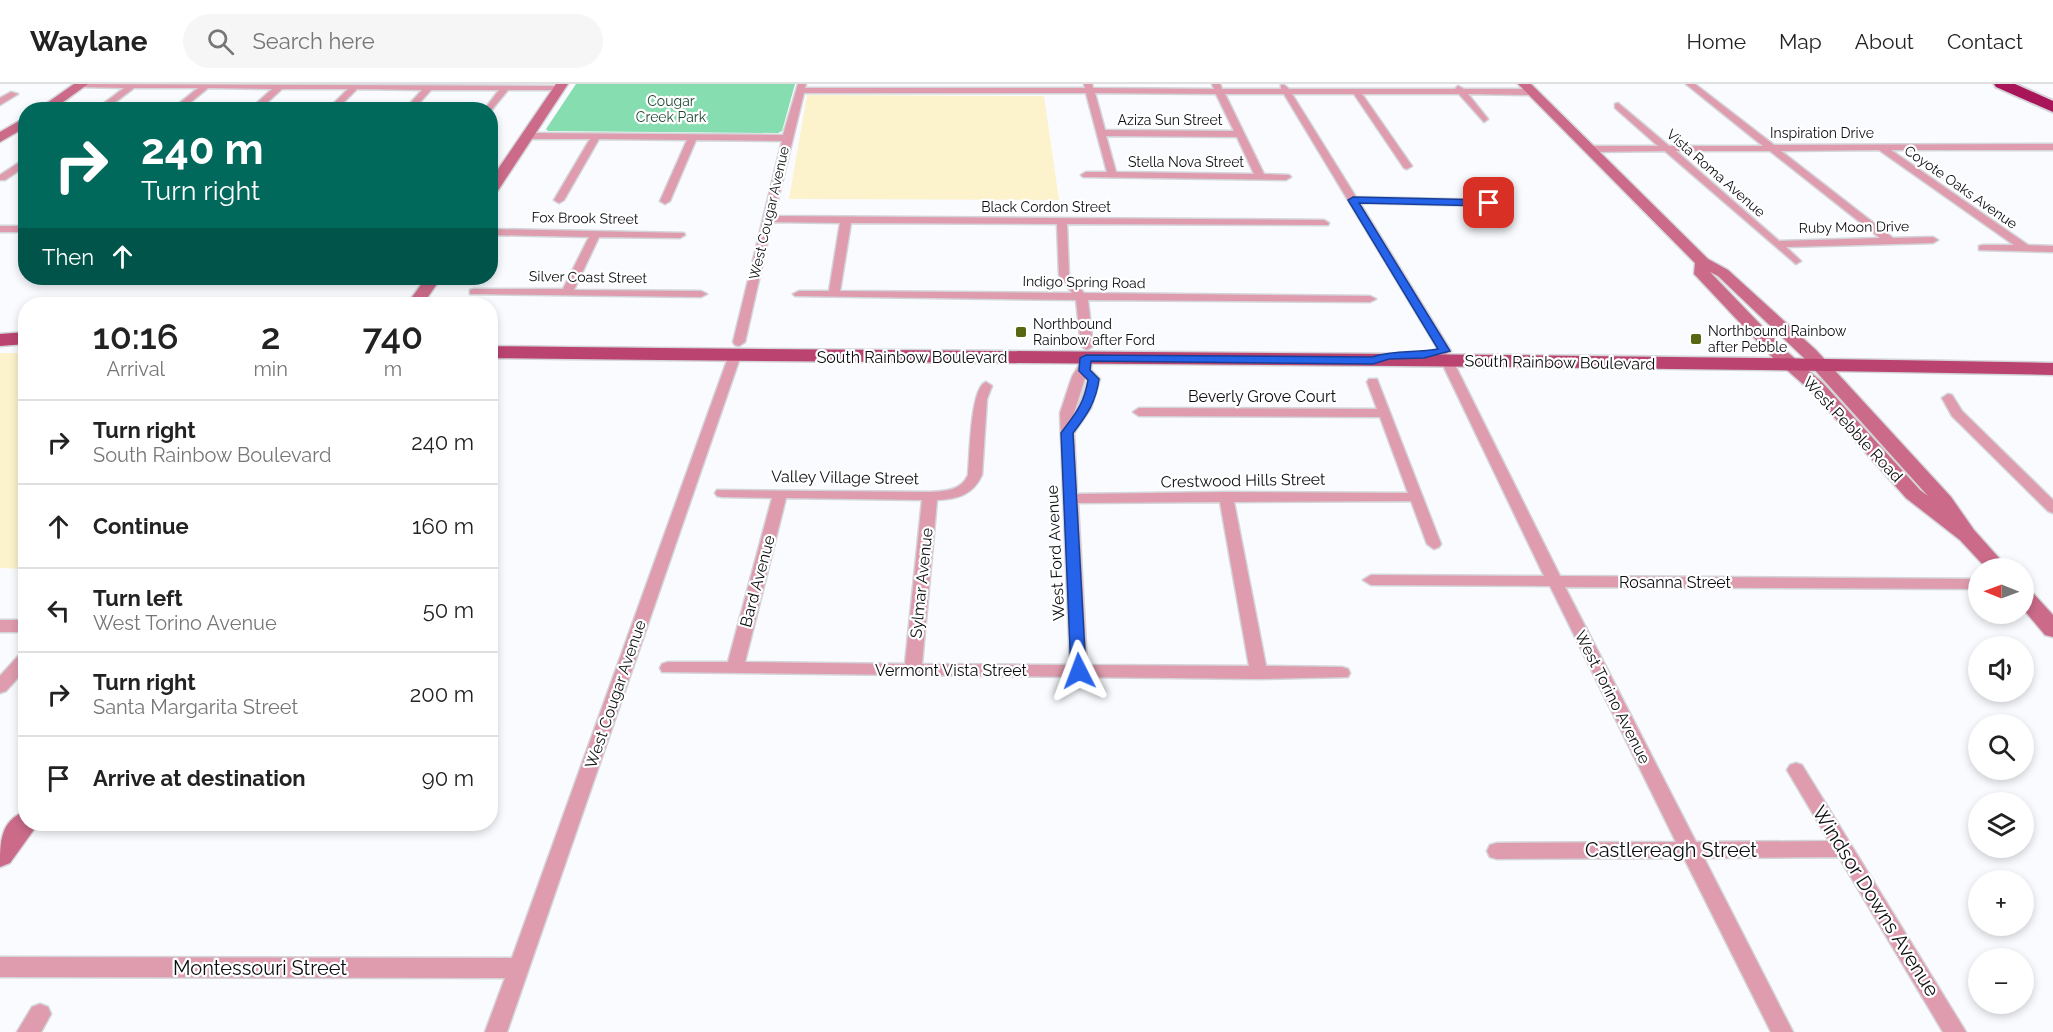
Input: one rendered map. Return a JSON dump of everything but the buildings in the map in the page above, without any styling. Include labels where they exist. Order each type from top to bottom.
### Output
[{"type":"highway","points":[[2002,84],[2053,107]]},
{"type":"highway","points":[[2032,84],[2053,93]]},
{"type":"main road","points":[[0,333],[18,334]]},
{"type":"main road","points":[[0,343],[18,340]]},
{"type":"main road","name":"South Rainbow Boulevard","points":[[498,340],[996,358],[1373,360],[1446,356],[1536,356],[1561,352],[1786,359]]},
{"type":"main road","points":[[0,343],[18,344]]},
{"type":"main road","name":"South Rainbow Boulevard","points":[[498,352],[630,354],[737,349],[833,348],[852,344],[1086,358],[1101,352],[1155,353],[1192,348],[1446,356],[1786,359],[2053,357]]},
{"type":"main road","name":"South Rainbow Boulevard","points":[[1814,359],[2053,369]]},
{"type":"street","points":[[55,102],[81,84],[505,88],[561,86]]},
{"type":"street","points":[[1454,84],[1484,119]]},
{"type":"street","points":[[1690,84],[1889,240]]},
{"type":"street","points":[[110,102],[134,85]]},
{"type":"street","points":[[185,102],[206,86]]},
{"type":"street","points":[[262,102],[280,86]]},
{"type":"street","points":[[498,180],[561,86]]},
{"type":"street","points":[[340,102],[355,87]]},
{"type":"street","points":[[415,102],[429,87]]},
{"type":"street","points":[[802,87],[1285,88],[1357,93],[1463,93],[1528,88]]},
{"type":"street","name":"West Cougar Avenue","points":[[496,1032],[737,349],[787,138],[802,87]]},
{"type":"street","points":[[494,102],[505,88]]},
{"type":"street","points":[[1089,88],[1112,175]]},
{"type":"street","points":[[1218,88],[1260,176]]},
{"type":"street","name":"West Torino Avenue","points":[[1285,88],[1446,356],[1555,582],[1782,1032]]},
{"type":"street","name":"West Pebble Road","points":[[1528,88],[1703,262],[1723,273],[1814,359],[1944,501],[1967,535],[1989,558]]},
{"type":"street","points":[[1357,93],[1407,166]]},
{"type":"street","points":[[0,102],[14,94]]},
{"type":"street","name":"Vista Roma Avenue","points":[[1618,106],[1796,261]]},
{"type":"street","points":[[0,138],[18,126]]},
{"type":"street","name":"Aziza Sun Street","points":[[1101,133],[1240,134]]},
{"type":"street","points":[[528,136],[787,138]]},
{"type":"street","points":[[559,200],[596,137]]},
{"type":"street","points":[[665,201],[692,138]]},
{"type":"street","name":"Coyote Oaks Avenue","points":[[1880,147],[2026,249]]},
{"type":"street","name":"Inspiration Drive","points":[[1590,149],[2053,147]]},
{"type":"street","points":[[2,178],[18,167]]},
{"type":"street","name":"Stella Nova Street","points":[[1086,175],[1286,177]]},
{"type":"street","points":[[1353,200],[1489,203]]},
{"type":"street","name":"Black Cordon Street","points":[[768,219],[1324,223]]},
{"type":"street","points":[[834,294],[846,219]]},
{"type":"street","name":"West Ford Avenue","points":[[1062,221],[1064,275],[1081,297],[1084,306],[1086,358],[1094,379],[1088,406],[1067,433],[1079,671]]},
{"type":"street","points":[[0,229],[18,228]]},
{"type":"street","name":"Fox Brook Street","points":[[498,232],[680,235]]},
{"type":"street","points":[[567,292],[596,233]]},
{"type":"street","name":"Ruby Moon Drive","points":[[1776,244],[1933,240]]},
{"type":"street","points":[[1983,248],[2053,249]]},
{"type":"street","name":"West Pebble Road","points":[[1703,262],[1702,274],[1817,387],[1913,494],[1967,535]]},
{"type":"street","name":"Silver Coast Street","points":[[474,292],[701,294]]},
{"type":"street","name":"Indigo Spring Road","points":[[798,294],[1370,300]]},
{"type":"street","points":[[1373,382],[1434,544]]},
{"type":"street","name":"Valley Village Street","points":[[722,493],[930,496],[949,495],[967,489],[975,475],[981,399],[986,386]]},
{"type":"street","points":[[1948,398],[1957,413],[2051,503]]},
{"type":"street","name":"Beverly Grove Court","points":[[1139,412],[1385,413]]},
{"type":"street","name":"Bard Avenue","points":[[735,668],[780,494]]},
{"type":"street","name":"Sylmar Avenue","points":[[913,670],[930,496]]},
{"type":"street","points":[[1226,496],[1259,673]]},
{"type":"street","name":"Crestwood Hills Street","points":[[1071,499],[1184,499],[1226,496],[1416,497]]},
{"type":"street","name":"Rosanna Street","points":[[1371,580],[1968,584]]},
{"type":"street","points":[[2034,608],[2053,629]]},
{"type":"street","points":[[0,626],[18,626]]},
{"type":"street","points":[[0,687],[18,667]]},
{"type":"street","name":"Vermont Vista Street","points":[[668,668],[1342,673]]},
{"type":"street","name":"Windsor Downs Avenue","points":[[1796,770],[1955,1032]]},
{"type":"street","points":[[0,855],[19,831]]},
{"type":"street","name":"Castlereagh Street","points":[[1497,851],[1844,849]]},
{"type":"street","name":"Montessouri Street","points":[[0,967],[520,968]]},
{"type":"green space","name":"Cougar Creek Park","points":[[576,84],[795,84],[782,131],[778,133],[548,131],[546,129]]},
{"type":"sand","points":[[807,95],[1044,96],[1059,200],[789,199]]},
{"type":"sand","points":[[0,353],[18,353],[18,569],[0,568]]},
{"type":"place","name":"Northbound Rainbow after Ford","points":[[1021,332]]},
{"type":"place","name":"Northbound Rainbow after Pebble","points":[[1696,339]]},
{"type":"route","points":[[1079,671],[1067,433],[1088,406],[1092,393],[1094,379],[1085,371],[1086,358],[1373,360],[1387,356],[1424,355],[1445,351],[1353,200],[1489,203]]}]
